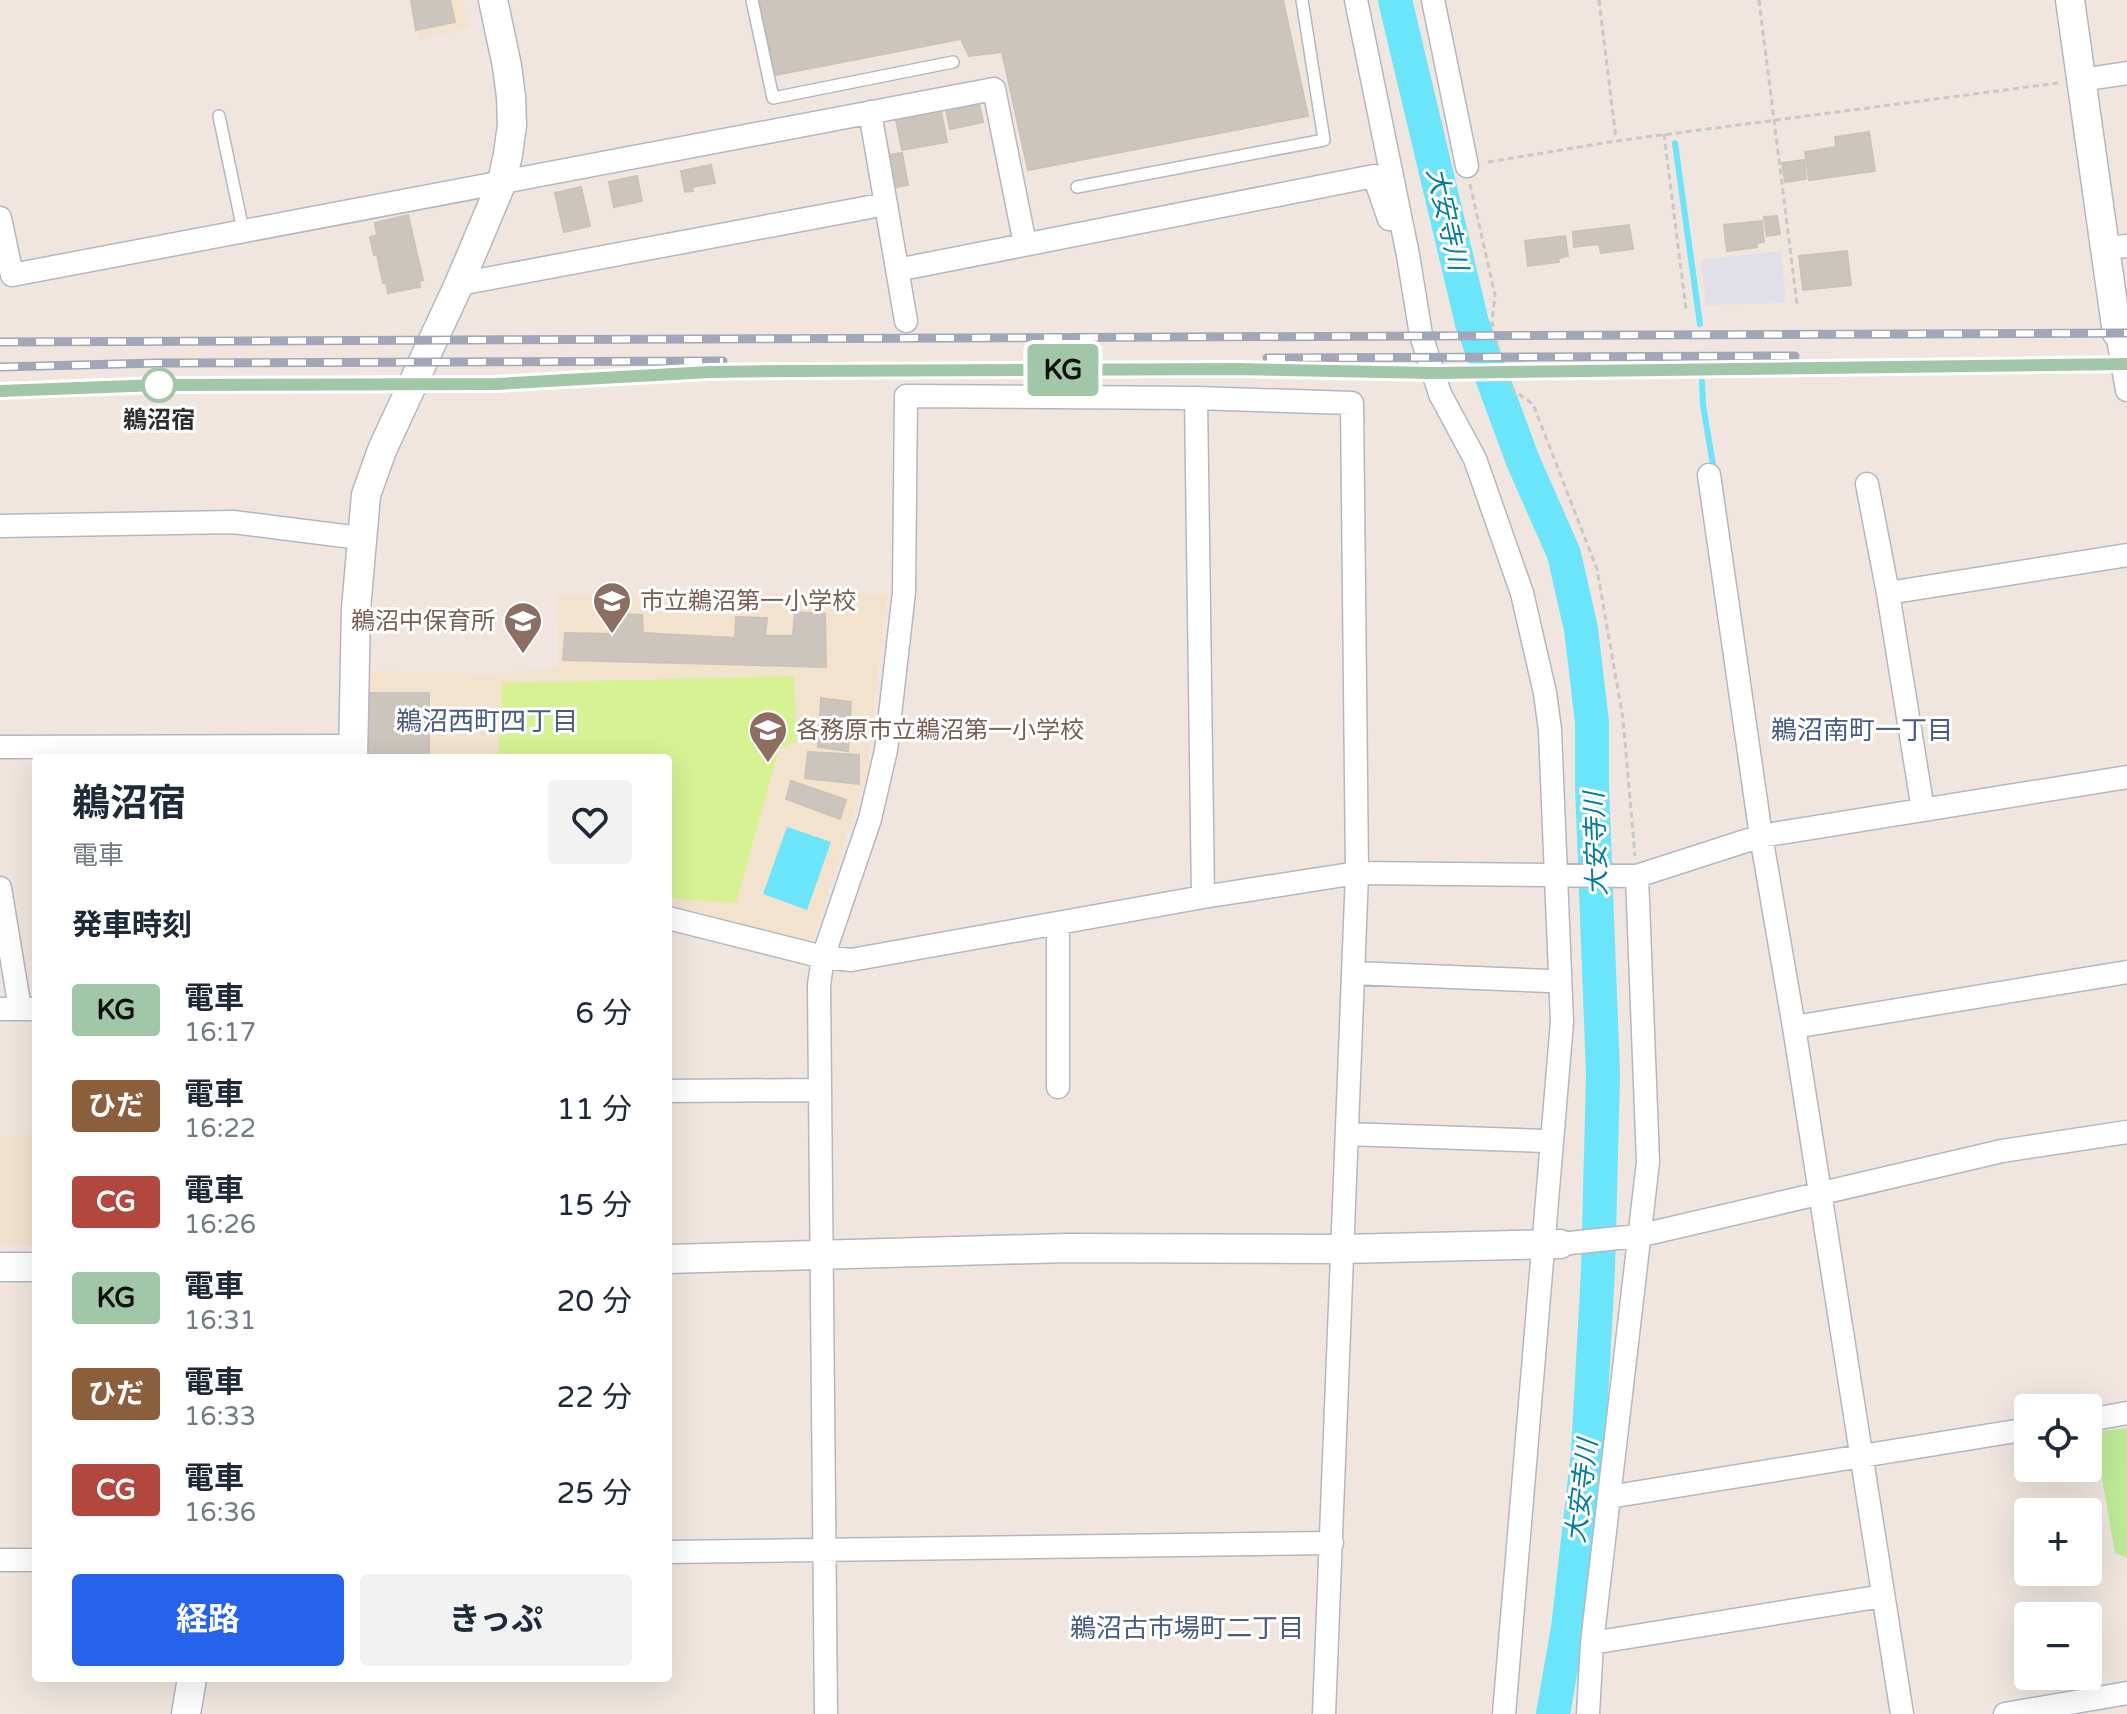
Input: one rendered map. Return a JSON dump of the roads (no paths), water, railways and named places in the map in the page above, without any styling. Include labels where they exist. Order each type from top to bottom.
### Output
[{"type":"street","points":[[0,747],[353,752],[360,538],[366,495],[382,450],[459,284],[502,182],[512,125],[511,97],[493,0]]},
{"type":"street","points":[[1356,0],[1408,255],[1421,335],[1440,394],[1475,459],[1522,593],[1545,693],[1550,730],[1559,875],[1562,1022],[1552,1244],[1504,1714]]},
{"type":"street","points":[[1433,0],[1467,166]]},
{"type":"street","points":[[2070,0],[2081,80],[2116,247],[2117,333],[2127,390]]},
{"type":"street","points":[[2081,80],[2127,73]]},
{"type":"street","points":[[0,218],[12,275],[994,89],[1025,244]]},
{"type":"street","points":[[870,112],[906,321]]},
{"type":"street","points":[[897,270],[1374,176],[1396,240],[1408,255]]},
{"type":"street","points":[[459,284],[886,204]]},
{"type":"street","points":[[826,1714],[819,985],[823,957],[870,819],[886,750],[904,592],[906,396],[1196,398],[1352,403],[1357,873],[1324,1714]]},
{"type":"street","points":[[1196,398],[1203,897]]},
{"type":"street","points":[[1709,475],[1761,836],[1902,1714]]},
{"type":"street","points":[[1867,484],[1923,810]]},
{"type":"street","points":[[0,526],[233,522],[360,538]]},
{"type":"street","points":[[1888,593],[2127,555]]},
{"type":"street","points":[[672,919],[823,957],[851,960],[1203,897],[1357,873],[1636,876],[1761,836],[2127,777]]},
{"type":"street","points":[[1588,1714],[1592,1643],[1633,1237],[1648,1162],[1636,876]]},
{"type":"street","points":[[0,888],[19,1009]]},
{"type":"street","points":[[1058,923],[1058,1087]]},
{"type":"street","points":[[1794,1027],[2127,972]]},
{"type":"street","points":[[1353,973],[1549,981]]},
{"type":"street","points":[[672,1091],[819,1090]]},
{"type":"street","points":[[672,1259],[1066,1248],[1341,1249],[1552,1244],[1633,1237],[2002,1151],[2127,1132]]},
{"type":"street","points":[[1347,1134],[1544,1141]]},
{"type":"street","points":[[0,1267],[32,1267]]},
{"type":"street","points":[[2102,1417],[2127,1413]]},
{"type":"street","points":[[1609,1497],[2014,1431]]},
{"type":"street","points":[[672,1552],[1332,1543]]},
{"type":"street","points":[[0,1560],[32,1560]]},
{"type":"street","points":[[1592,1643],[1883,1596]]},
{"type":"street","points":[[186,1714],[191,1682]]},
{"type":"street","points":[[2005,1714],[2094,1707],[2127,1693]]},
{"type":"lane","points":[[752,0],[773,98],[953,62]]},
{"type":"lane","points":[[1077,187],[1324,140],[1302,0]]},
{"type":"lane","points":[[219,116],[243,230]]},
{"type":"water","points":[[787,827],[831,842],[807,910],[763,894]]},
{"type":"waterway","name":"大安寺川","points":[[1395,0],[1472,323],[1523,461],[1564,554],[1581,629],[1592,722],[1603,1074],[1598,1271],[1588,1452],[1568,1628],[1553,1714]]},
{"type":"waterway","points":[[1675,143],[1700,324]]},
{"type":"waterway","points":[[1702,382],[1714,471]]},
{"type":"railway","points":[[0,342],[2127,333]]},
{"type":"railway","points":[[1267,358],[1795,356]]},
{"type":"railway","points":[[0,367],[157,363],[723,361]]},
{"type":"railway","points":[[0,391],[158,385],[496,384],[792,371],[1237,369],[1433,373],[2127,364]]},
{"type":"train","name":"KG","points":[[0,391],[158,385],[496,384],[709,372],[1237,369],[1433,373],[2127,364]]},
{"type":"place","name":"鵜沼宿","points":[[159,385]]},
{"type":"place","name":"市立鵜沼第一小学校","points":[[612,635]]},
{"type":"place","name":"鵜沼中保育所","points":[[523,655]]},
{"type":"place","name":"各務原市立鵜沼第一小学校","points":[[768,764]]},
{"type":"district","name":"鵜沼西町四丁目","points":[[487,721]]},
{"type":"district","name":"鵜沼南町一丁目","points":[[1862,730]]},
{"type":"district","name":"鵜沼古市場町二丁目","points":[[1187,1628]]}]
